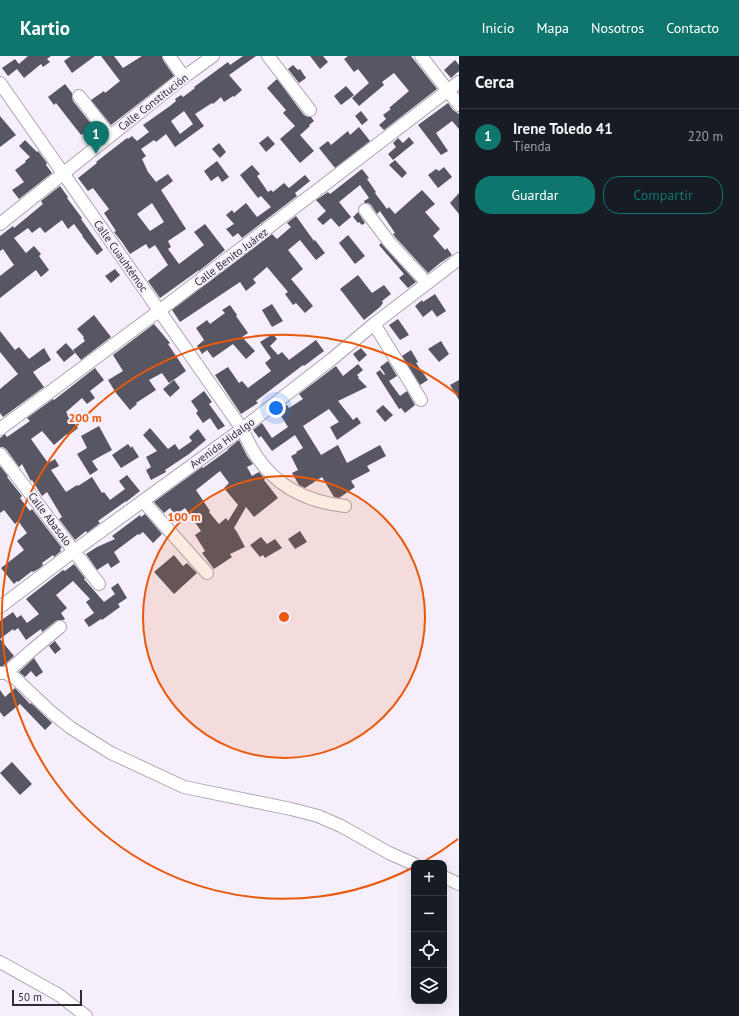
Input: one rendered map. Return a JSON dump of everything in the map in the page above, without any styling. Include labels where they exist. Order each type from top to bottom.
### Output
[{"type":"street","points":[[169,56],[184,78]]},
{"type":"street","name":"Calle Constitución","points":[[0,224],[213,56]]},
{"type":"street","points":[[268,56],[310,110]]},
{"type":"street","points":[[421,56],[459,105]]},
{"type":"street","name":"Calle Benito Juárez","points":[[0,429],[159,312],[459,82]]},
{"type":"street","name":"Calle Cuauhtémoc","points":[[0,83],[242,429],[255,454],[276,479],[296,492],[329,504],[345,506]]},
{"type":"street","points":[[79,96],[110,136]]},
{"type":"street","points":[[365,210],[390,243],[427,283]]},
{"type":"street","name":"Avenida Hidalgo","points":[[0,607],[74,551],[242,429],[332,360],[374,324],[459,259]]},
{"type":"street","points":[[374,324],[422,400]]},
{"type":"street","name":"Calle Abasolo","points":[[0,454],[99,584]]},
{"type":"street","points":[[143,501],[208,573]]},
{"type":"street","points":[[60,627],[3,673],[16,679],[51,712],[71,728],[111,753],[184,787],[318,816],[341,826],[389,853],[411,863]]},
{"type":"street","points":[[447,878],[459,884]]},
{"type":"street","points":[[0,962],[59,995],[86,1016]]},
{"type":"building","points":[[28,56],[51,56],[47,59],[50,62],[43,67],[41,64],[24,78],[17,69],[8,76],[2,68],[15,59],[19,64]]},
{"type":"building","points":[[71,56],[95,56],[72,73],[64,61]]},
{"type":"building","points":[[101,56],[114,56],[123,68],[142,56],[162,56],[163,60],[174,76],[111,125],[91,100],[104,91],[105,93],[120,81]]},
{"type":"building","points":[[243,56],[256,56],[229,75],[242,90],[234,97],[233,96],[224,102],[221,97],[213,104],[212,103],[195,114],[204,126],[175,147],[166,134],[156,142],[154,140],[141,149],[146,156],[142,159],[148,172],[156,182],[168,174],[173,181],[161,190],[186,229],[168,241],[171,247],[168,249],[179,264],[204,245],[194,232],[205,224],[225,250],[199,271],[160,298],[148,281],[168,265],[155,245],[149,249],[146,244],[130,254],[114,232],[116,231],[104,213],[109,209],[93,188],[88,191],[78,178],[127,138],[128,139],[132,136],[137,141],[149,132],[143,125],[170,106],[176,101],[175,99],[181,95],[183,97],[228,62],[230,65]],"holes":[[[184,111],[193,124],[180,134],[171,121]],[[152,203],[164,222],[150,231],[137,214]]]},
{"type":"building","points":[[310,56],[323,56],[328,62],[320,69]]},
{"type":"building","points":[[348,56],[411,56],[437,89],[384,130],[379,125],[386,119],[383,115],[409,91],[394,73],[382,82],[384,85],[359,106],[352,98],[369,83],[358,69],[354,72],[344,59]]},
{"type":"building","points":[[455,60],[459,65],[459,71],[451,78],[444,70]]},
{"type":"building","points":[[293,65],[298,70],[300,69],[306,78],[299,83],[288,69]]},
{"type":"building","points":[[277,79],[304,115],[311,117],[314,121],[300,135],[314,151],[300,163],[280,139],[295,126],[283,113],[286,110],[267,88]]},
{"type":"building","points":[[65,84],[72,93],[73,101],[100,135],[95,138],[88,130],[81,135],[56,103],[54,105],[48,97]]},
{"type":"building","points":[[346,86],[354,95],[341,105],[334,96]]},
{"type":"building","points":[[448,103],[453,110],[459,114],[459,129],[452,121],[436,133],[448,151],[441,155],[418,125]]},
{"type":"building","points":[[361,111],[368,120],[362,125],[355,116]]},
{"type":"building","points":[[0,116],[16,135],[0,147]]},
{"type":"building","points":[[359,127],[370,141],[335,168],[319,148],[328,141],[331,145],[348,131],[350,135]]},
{"type":"building","points":[[268,136],[275,144],[266,152],[259,143]]},
{"type":"building","points":[[409,137],[414,143],[393,160],[388,154],[396,147],[393,143],[398,138],[403,143]]},
{"type":"building","points":[[25,140],[37,152],[38,151],[52,173],[19,199],[12,190],[24,182],[15,170],[30,157],[19,146]]},
{"type":"building","points":[[219,143],[226,152],[220,158],[212,149]]},
{"type":"building","points":[[395,160],[407,173],[402,178],[389,165]]},
{"type":"building","points":[[217,161],[229,177],[222,182],[218,176],[211,181],[204,171]]},
{"type":"building","points":[[252,165],[260,174],[257,176],[268,192],[271,190],[273,192],[284,183],[289,188],[305,175],[310,181],[295,193],[297,196],[242,238],[238,233],[233,237],[226,229],[234,224],[226,215],[232,210],[234,213],[246,203],[257,217],[271,207],[261,196],[258,198],[240,175]]},
{"type":"building","points":[[444,167],[452,177],[438,188],[428,175],[436,169],[439,171]]},
{"type":"building","points":[[362,169],[369,178],[367,179],[376,192],[375,193],[387,209],[389,207],[395,214],[422,190],[435,204],[425,212],[440,229],[433,236],[445,250],[447,248],[452,255],[428,273],[396,238],[393,234],[395,233],[380,211],[377,214],[371,205],[365,203],[364,201],[369,198],[360,185],[339,202],[351,217],[339,227],[331,218],[323,225],[317,219],[326,211],[316,200],[328,192],[330,194]]},
{"type":"building","points":[[60,186],[103,250],[97,255],[74,224],[68,229],[62,220],[45,233],[40,227],[32,233],[28,228],[14,238],[26,253],[34,246],[41,254],[39,256],[49,270],[41,277],[36,270],[0,298],[0,276],[14,265],[3,249],[0,251],[0,236],[13,226],[14,228],[43,204],[41,201]]},
{"type":"building","points":[[459,193],[459,214],[450,203]]},
{"type":"building","points":[[358,212],[365,223],[362,225],[353,217]]},
{"type":"building","points":[[296,216],[314,241],[315,240],[325,253],[316,260],[300,240],[288,250],[303,269],[291,279],[313,306],[305,313],[296,303],[293,305],[285,294],[288,292],[267,267],[253,279],[256,283],[246,291],[240,282],[180,322],[172,310],[272,234],[277,239],[291,227],[287,223]]},
{"type":"building","points":[[348,235],[365,256],[355,264],[339,243]]},
{"type":"building","points":[[381,243],[416,282],[408,288],[399,278],[404,274],[379,245]]},
{"type":"building","points":[[115,269],[120,275],[111,283],[105,276]]},
{"type":"building","points":[[358,275],[372,293],[384,285],[391,294],[382,301],[383,303],[380,307],[364,320],[340,289]]},
{"type":"building","points":[[435,294],[446,311],[437,317],[432,310],[423,317],[415,306],[422,300],[423,302]]},
{"type":"building","points":[[272,304],[283,321],[272,327],[262,310]]},
{"type":"building","points":[[230,305],[248,333],[242,337],[255,351],[246,359],[233,344],[213,358],[207,350],[202,354],[197,346],[204,340],[196,328],[207,320],[210,324],[225,313],[222,310]]},
{"type":"building","points":[[94,315],[111,337],[81,360],[73,350],[85,341],[83,338],[84,337],[77,329]]},
{"type":"building","points":[[398,319],[409,335],[400,340],[389,325]]},
{"type":"building","points":[[154,324],[170,343],[168,344],[186,371],[169,383],[162,373],[149,380],[156,390],[136,403],[137,404],[130,410],[116,393],[108,380],[123,371],[113,355]]},
{"type":"building","points":[[0,331],[15,350],[19,347],[29,359],[44,348],[51,360],[33,372],[44,387],[3,417],[0,413],[0,389],[18,374],[0,352]]},
{"type":"building","points":[[273,334],[277,339],[270,346],[278,355],[282,352],[289,360],[316,340],[324,351],[304,366],[303,365],[256,401],[258,403],[241,414],[215,375],[228,367],[239,383],[242,381],[248,388],[271,371],[265,363],[271,358],[260,342]]},
{"type":"building","points":[[441,341],[449,354],[439,362],[428,349]]},
{"type":"building","points":[[66,343],[75,353],[64,362],[56,352]]},
{"type":"building","points":[[361,348],[367,355],[359,362],[353,354]]},
{"type":"building","points":[[411,350],[418,362],[416,363],[428,380],[420,385],[402,356]]},
{"type":"building","points":[[388,361],[397,376],[389,381],[400,396],[407,391],[415,405],[405,413],[401,408],[399,409],[376,373],[380,370],[384,375],[385,374],[380,367]]},
{"type":"building","points":[[358,364],[363,370],[357,375],[359,377],[358,378],[367,387],[338,401],[353,420],[357,417],[361,423],[337,440],[330,427],[339,422],[329,409],[303,426],[321,455],[338,445],[347,463],[380,445],[386,456],[367,466],[370,471],[351,481],[355,487],[339,498],[334,497],[322,477],[305,488],[299,485],[292,473],[298,470],[291,456],[303,448],[295,435],[272,451],[261,436],[259,438],[253,430],[262,423],[272,438],[288,427],[278,411],[287,405],[289,408],[303,399],[299,394],[336,366],[343,376]]},
{"type":"building","points":[[95,368],[104,380],[90,391],[95,398],[87,404],[82,398],[66,412],[78,428],[68,436],[67,434],[54,445],[42,431],[31,439],[48,463],[55,459],[59,466],[51,470],[66,492],[92,477],[102,493],[104,492],[110,500],[125,489],[119,481],[127,475],[140,491],[98,521],[100,523],[87,533],[86,531],[75,540],[59,519],[62,517],[47,492],[42,496],[32,480],[31,481],[22,464],[19,467],[6,449],[0,447],[0,438],[5,434],[7,437],[30,421],[27,418],[53,399],[54,400]]},
{"type":"building","points":[[174,380],[180,388],[170,397],[163,389]]},
{"type":"building","points":[[459,380],[459,400],[450,385]]},
{"type":"building","points":[[204,391],[212,402],[209,404],[225,426],[218,430],[210,418],[203,423],[196,413],[198,411],[191,401]]},
{"type":"building","points":[[383,405],[393,415],[385,422],[376,411]]},
{"type":"building","points":[[99,426],[112,450],[92,461],[98,470],[90,475],[77,454],[87,448],[81,436]]},
{"type":"building","points":[[150,428],[168,449],[175,444],[179,450],[192,441],[189,437],[198,429],[206,440],[189,454],[165,470],[166,472],[151,480],[146,470],[151,467],[146,457],[157,451],[143,435]]},
{"type":"building","points":[[239,440],[253,464],[247,467],[252,476],[259,472],[278,498],[254,517],[246,507],[234,528],[245,547],[230,554],[232,557],[214,569],[202,553],[205,551],[195,535],[201,531],[185,508],[175,515],[170,508],[164,513],[154,502]],"holes":[[[220,471],[229,483],[224,488],[238,505],[228,521],[226,518],[219,524],[209,512],[210,511],[196,490]]]},
{"type":"building","points":[[128,444],[131,448],[132,446],[139,457],[121,468],[112,455]]},
{"type":"building","points":[[0,466],[22,496],[20,498],[30,511],[32,509],[62,548],[60,549],[61,551],[54,557],[53,555],[42,563],[43,565],[40,568],[33,572],[32,571],[14,584],[1,568],[24,550],[17,541],[27,533],[18,521],[15,524],[4,510],[0,513]]},
{"type":"building","points":[[145,514],[162,534],[153,543],[143,532],[139,535],[138,534],[114,552],[120,562],[111,568],[108,563],[97,570],[86,554],[115,539],[112,536],[140,515],[141,517]]},
{"type":"building","points":[[300,531],[307,542],[295,549],[288,539]]},
{"type":"building","points":[[261,537],[267,544],[275,539],[282,548],[265,558],[263,555],[260,557],[250,545]]},
{"type":"building","points":[[174,555],[183,566],[187,563],[197,573],[174,594],[154,572]]},
{"type":"building","points":[[74,564],[85,578],[84,579],[104,602],[115,594],[111,588],[118,583],[127,598],[118,604],[120,607],[89,627],[84,620],[94,613],[86,602],[90,599],[73,581],[56,595],[67,608],[61,613],[65,619],[56,621],[42,632],[41,629],[26,640],[18,628],[14,631],[13,629],[0,639],[0,621],[13,612],[17,618],[21,615],[27,623],[39,614],[26,599],[63,570],[65,571]]},
{"type":"building","points":[[0,639],[14,656],[3,666],[0,666]]},
{"type":"building","points":[[55,641],[61,649],[55,654],[49,646]]},
{"type":"building","points":[[34,658],[43,672],[36,677],[31,671],[25,677],[19,672]]},
{"type":"building","points":[[15,688],[30,704],[31,703],[52,723],[45,730],[20,704],[4,717],[0,712],[0,690],[5,697]]},
{"type":"building","points":[[12,762],[32,784],[20,795],[0,773]]},
{"type":"place","name":"Irene Toledo 41","points":[[96,154]]}]
